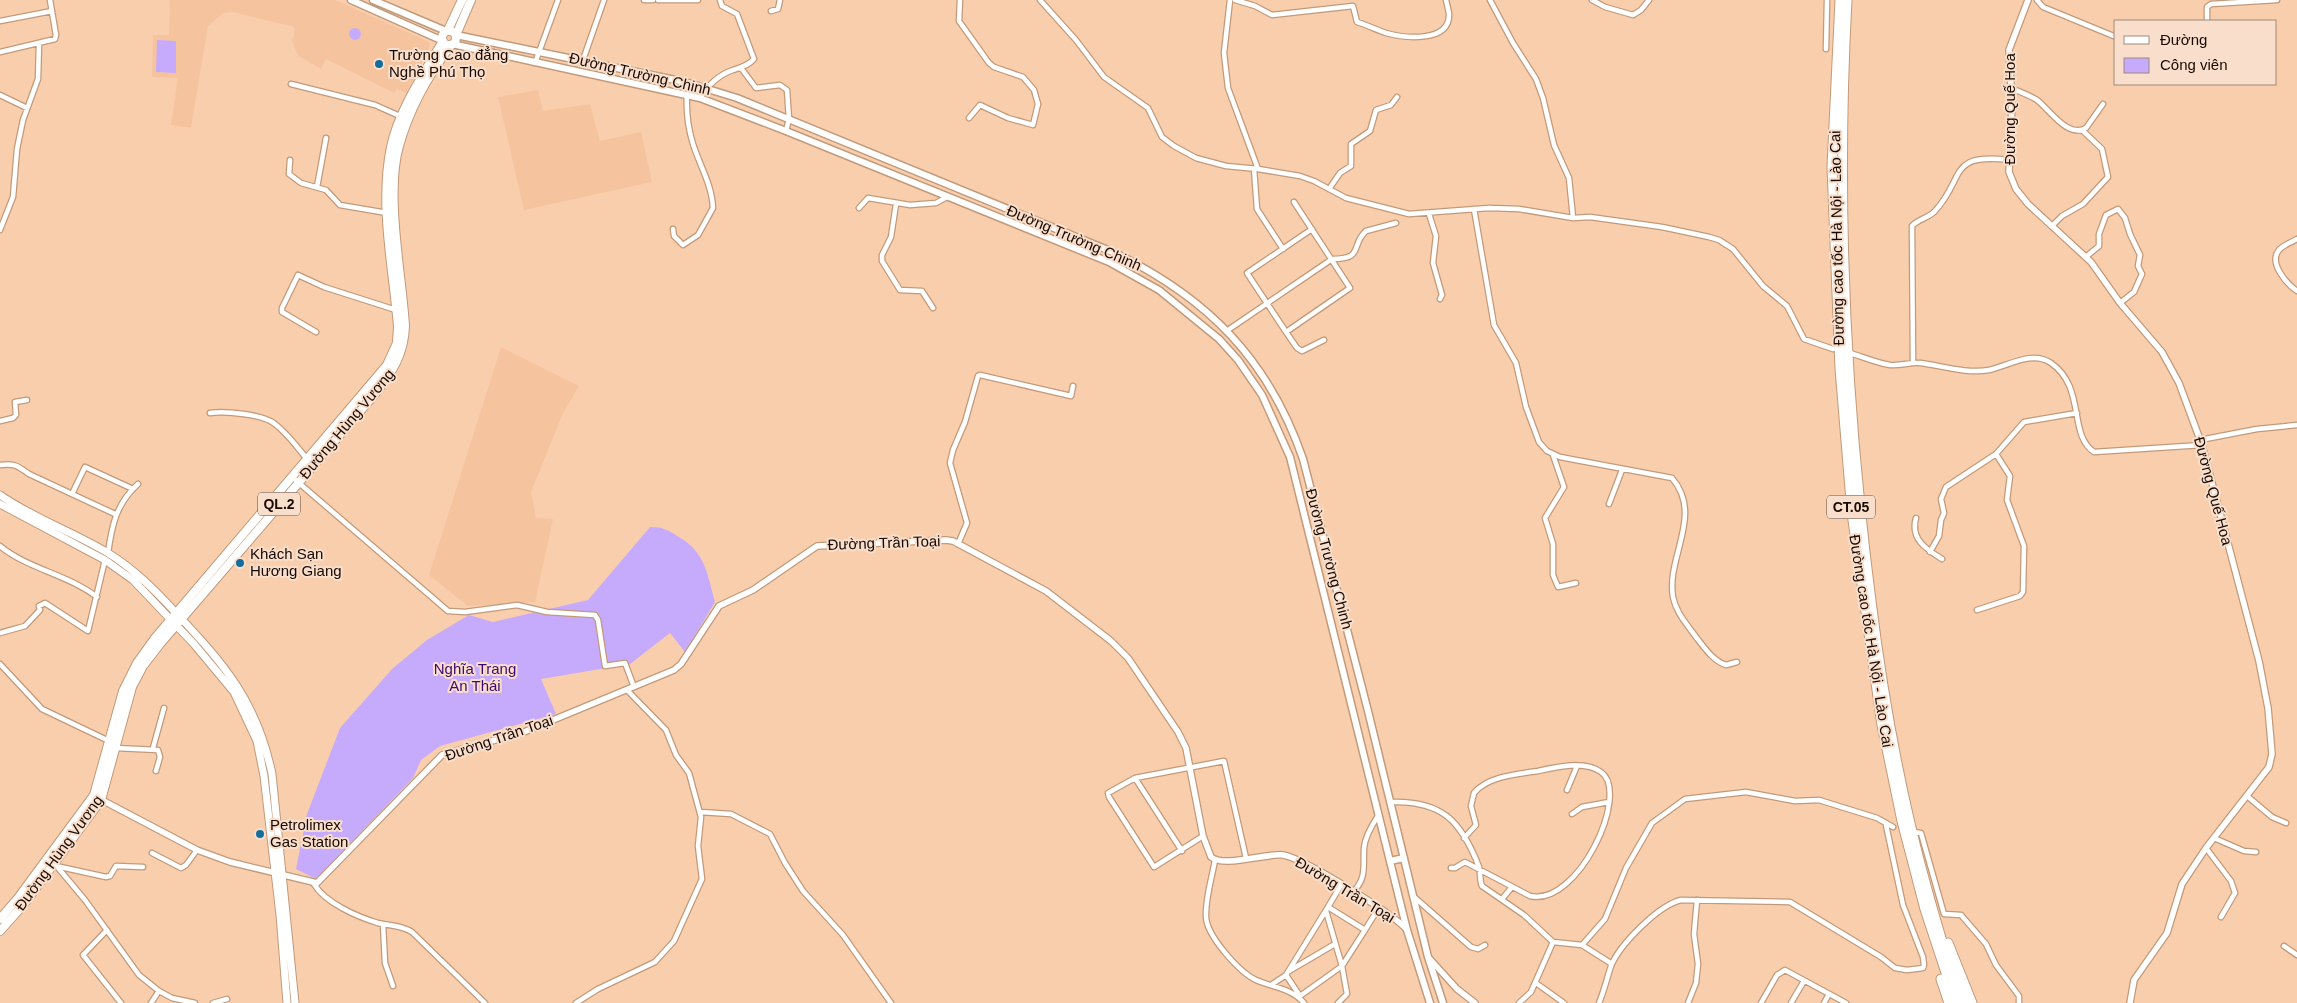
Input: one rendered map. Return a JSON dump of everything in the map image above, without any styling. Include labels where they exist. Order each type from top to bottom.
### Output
[{"type":"highway","name":"QL.2","points":[[443,41],[443,35],[447,31],[462,0]]},
{"type":"highway","name":"QL.2","points":[[452,45],[457,40],[456,34],[470,0]]},
{"type":"highway","name":"Đường cao tốc Hà Nội - Lào Cai","points":[[1840,0],[1832,168],[1846,458],[1865,612],[1882,725],[1905,836],[1925,909],[1956,1003]]},
{"type":"highway","name":"Đường cao tốc Hà Nội - Lào Cai","points":[[1847,0],[1841,164],[1845,330],[1853,454],[1888,724],[1938,933],[1963,1003]]},
{"type":"highway","points":[[447,31],[456,34]]},
{"type":"highway","points":[[443,41],[452,45]]},
{"type":"highway","name":"Đường Hùng Vương","points":[[0,920],[98,798],[109,741],[125,684],[137,662],[173,623],[295,479],[393,370],[404,344],[388,214],[387,174],[391,145],[418,83],[443,41]]},
{"type":"highway","name":"Đường Hùng Vương","points":[[295,479],[307,459],[369,388],[391,358],[397,343],[400,312],[395,206],[398,148],[420,95],[452,45]]},
{"type":"highway","name":"Đường Hùng Vương","points":[[0,931],[55,864],[98,798],[115,748],[132,687],[143,666],[173,623]]},
{"type":"highway","points":[[1919,860],[1935,900],[1957,969],[1972,1003]]},
{"type":"highway","points":[[1925,909],[1936,963],[1949,1003]]},
{"type":"main road","points":[[351,0],[443,41]]},
{"type":"main road","points":[[373,0],[447,31]]},
{"type":"main road","name":"Đường Trường Chinh","points":[[456,34],[707,87],[1115,253],[1147,268],[1192,299],[1228,330],[1271,388],[1288,421],[1302,458],[1428,958],[1443,1003]]},
{"type":"main road","name":"Đường Trường Chinh","points":[[452,45],[700,98],[1109,262],[1148,283],[1185,309],[1219,339],[1254,381],[1273,416],[1291,461],[1407,930],[1430,1003]]},
{"type":"main road","points":[[1185,309],[1192,299]]},
{"type":"main road","points":[[1291,461],[1302,458]]},
{"type":"main road","points":[[0,495],[148,583],[230,673],[257,722],[264,739],[272,774],[279,874],[295,1003]]},
{"type":"main road","points":[[0,504],[65,534]]},
{"type":"main road","points":[[112,560],[142,589],[223,676],[250,725],[256,741],[275,831]]},
{"type":"main road","points":[[1390,861],[1404,858]]},
{"type":"main road","points":[[279,874],[287,1003]]},
{"type":"street","points":[[0,52],[39,44],[56,38],[50,0]]},
{"type":"street","points":[[535,62],[558,0]]},
{"type":"street","points":[[583,60],[604,0]]},
{"type":"street","points":[[644,0],[653,0]]},
{"type":"street","points":[[658,0],[698,0]]},
{"type":"street","points":[[700,98],[707,87],[725,73],[752,62],[753,56],[737,14],[722,6],[720,0]]},
{"type":"street","points":[[771,11],[778,8],[780,0]]},
{"type":"street","points":[[960,0],[959,21],[982,54],[994,67],[1020,75],[1027,80],[1038,99],[1033,125],[1008,118],[980,105],[969,118]]},
{"type":"street","points":[[1040,0],[1076,40],[1104,77],[1148,108],[1159,132],[1167,141],[1205,162],[1300,176],[1346,198],[1391,211],[1409,214],[1429,214],[1474,209],[1519,209],[1573,218],[1590,217],[1662,227],[1719,240],[1733,249],[1763,286],[1787,306],[1804,339],[1833,349]]},
{"type":"street","points":[[1230,0],[1224,53],[1228,88],[1256,168],[1258,211],[1283,249]]},
{"type":"street","points":[[1235,0],[1255,6],[1272,15],[1353,6],[1357,22],[1386,33],[1418,36],[1438,33],[1445,28],[1449,16],[1446,0]]},
{"type":"street","points":[[1490,0],[1513,43],[1536,79],[1544,98],[1554,146],[1569,178],[1573,218]]},
{"type":"street","points":[[1592,0],[1605,7],[1633,15],[1642,10],[1649,0]]},
{"type":"street","points":[[1826,49],[1827,0]]},
{"type":"street","name":"Đường Quế Hoa","points":[[2028,0],[2009,50],[2011,88],[2009,172],[2021,197],[2086,256],[2120,303],[2149,335],[2174,371],[2201,443],[2259,661],[2268,708],[2271,761],[2247,796],[2206,848],[2182,884],[2165,939],[2134,980],[2130,1003]]},
{"type":"street","points":[[2037,0],[2043,7],[2114,36]]},
{"type":"street","points":[[2207,20],[2207,7],[2211,4],[2277,0]]},
{"type":"street","points":[[0,21],[52,11]]},
{"type":"street","points":[[0,230],[2,219],[13,197],[16,149],[26,108],[38,79],[39,44]]},
{"type":"street","points":[[741,68],[756,88],[780,85],[785,87],[788,93],[789,119],[786,131]]},
{"type":"street","points":[[291,84],[377,105],[402,117]]},
{"type":"street","points":[[2011,88],[2035,99],[2063,124],[2082,130],[2102,149],[2108,177],[2083,204],[2062,216],[2052,226]]},
{"type":"street","points":[[673,229],[674,236],[683,245],[698,235],[713,208],[706,174],[694,146],[686,116],[687,94]]},
{"type":"street","points":[[0,95],[26,108]]},
{"type":"street","points":[[1329,189],[1340,173],[1351,166],[1351,144],[1370,131],[1376,110],[1391,105],[1397,97]]},
{"type":"street","points":[[2082,130],[2103,104]]},
{"type":"street","points":[[318,187],[326,138]]},
{"type":"street","points":[[1913,362],[1912,226],[1936,211],[1965,164],[1986,158],[2009,160]]},
{"type":"street","points":[[290,160],[290,175],[301,183],[326,190],[340,205],[388,214]]},
{"type":"street","points":[[859,208],[866,199],[871,198],[896,204],[922,204],[937,202],[948,197]]},
{"type":"street","points":[[1286,332],[1350,288],[1294,202]]},
{"type":"street","points":[[896,204],[890,237],[882,255],[882,261],[900,290],[922,291],[933,308]]},
{"type":"street","points":[[1474,209],[1494,325],[1516,364],[1526,407],[1539,442],[1553,455],[1564,487],[1544,518],[1553,544],[1554,580],[1558,588],[1576,583]]},
{"type":"street","points":[[2086,256],[2099,246],[2099,234],[2106,215],[2118,209],[2125,218],[2140,255],[2138,266],[2142,274],[2134,292],[2120,303]]},
{"type":"street","points":[[1429,214],[1436,236],[1433,262],[1442,295],[1440,299]]},
{"type":"street","points":[[1228,330],[1332,259],[1344,259],[1352,254],[1366,231],[1396,223]]},
{"type":"street","points":[[1312,229],[1247,273],[1297,348],[1302,351],[1324,340]]},
{"type":"street","points":[[2297,239],[2280,248],[2276,257],[2278,268],[2297,291]]},
{"type":"street","points":[[316,332],[282,312],[282,308],[298,275],[324,287],[400,312]]},
{"type":"street","points":[[1850,353],[1890,365],[1913,362],[1981,370],[2026,359],[2043,358],[2058,368],[2070,383],[2083,438],[2089,449],[2094,452],[2201,443],[2257,429],[2297,425]]},
{"type":"street","points":[[958,544],[967,523],[950,462],[965,422],[978,375],[1071,396],[1073,386]]},
{"type":"street","points":[[0,421],[13,418],[16,415],[15,402],[27,400]]},
{"type":"street","points":[[210,413],[225,411],[271,421],[288,436],[307,459]]},
{"type":"street","points":[[1930,552],[1940,536],[1941,520],[1944,513],[1941,499],[1944,490],[1996,454],[2024,422],[2077,413]]},
{"type":"street","points":[[1977,610],[2020,596],[2023,592],[2025,549],[2007,500],[2010,476],[1996,454]]},
{"type":"street","points":[[1553,455],[1622,470],[1668,477],[1675,482],[1682,499],[1686,517],[1673,582],[1674,600],[1683,619],[1713,657],[1726,665],[1737,662]]},
{"type":"street","points":[[0,465],[11,463],[29,474],[115,514]]},
{"type":"street","points":[[72,494],[85,466],[133,489]]},
{"type":"street","points":[[1610,504],[1622,470]]},
{"type":"street","points":[[295,479],[448,611],[465,612],[517,605],[547,612],[595,615],[598,620],[605,666],[625,663],[634,687]]},
{"type":"street","points":[[0,633],[25,626],[40,610],[39,606],[45,603],[88,631],[97,597],[112,560],[115,514],[138,484]]},
{"type":"street","points":[[1916,518],[1915,535],[1930,552],[1942,559]]},
{"type":"street","name":"Đường Trần Toại","points":[[314,884],[320,882],[442,755],[524,732],[667,674],[680,664],[719,606],[753,590],[817,546],[938,539],[958,544],[1046,591],[1120,648],[1178,732],[1191,766],[1203,836],[1208,851],[1215,860],[1277,855],[1291,857],[1313,867],[1353,892],[1407,930]]},
{"type":"street","points":[[0,546],[10,554],[74,582],[97,597]]},
{"type":"street","points":[[0,664],[42,709],[109,741]]},
{"type":"street","points":[[576,1003],[598,989],[655,962],[674,941],[702,879],[698,846],[700,812],[689,773],[676,755],[666,730],[627,690]]},
{"type":"street","points":[[154,748],[164,708]]},
{"type":"street","points":[[115,748],[154,748],[160,752],[156,771]]},
{"type":"street","points":[[1203,836],[1158,867],[1154,867],[1109,797],[1110,791],[1136,778],[1222,760],[1226,763],[1246,858]]},
{"type":"street","points":[[1451,868],[1455,868],[1464,862],[1530,896],[1541,897],[1554,893],[1571,880],[1593,850],[1609,802],[1611,786],[1606,776],[1596,770],[1577,766],[1535,771],[1480,786],[1474,793],[1472,801],[1476,825],[1464,838]]},
{"type":"street","points":[[1568,790],[1577,766]]},
{"type":"street","points":[[1136,778],[1182,850]]},
{"type":"street","points":[[1582,945],[1604,919],[1626,868],[1652,823],[1685,799],[1746,792],[1795,801],[1821,800],[1877,818],[1893,827]]},
{"type":"street","points":[[2247,796],[2272,817],[2286,823]]},
{"type":"street","points":[[98,798],[197,850],[230,862],[314,884],[321,893],[340,906],[363,917],[412,932],[485,1003]]},
{"type":"street","points":[[1390,802],[1418,802],[1447,814],[1464,838],[1480,869],[1482,886],[1502,899],[1553,942],[1582,945],[1612,964]]},
{"type":"street","points":[[1572,814],[1582,807],[1609,802]]},
{"type":"street","points":[[700,812],[731,814],[770,834],[785,863],[803,891],[846,939],[891,1003]]},
{"type":"street","points":[[1353,892],[1362,881],[1364,847],[1371,827],[1379,815]]},
{"type":"street","points":[[1600,1003],[1612,964],[1631,939],[1652,917],[1677,901],[1790,902],[1881,957],[1895,968],[1903,970],[1921,969],[1924,963],[1903,905],[1886,824]]},
{"type":"street","points":[[1911,831],[1921,833],[1944,914],[1961,916],[1986,944],[1996,965],[2019,996],[2018,1003]]},
{"type":"street","points":[[2214,838],[2244,851],[2256,852]]},
{"type":"street","points":[[2206,848],[2231,881],[2235,894],[2221,917]]},
{"type":"street","points":[[152,853],[181,868],[197,850]]},
{"type":"street","points":[[1215,860],[1206,913],[1207,924],[1224,952],[1254,979],[1290,992],[1302,1000]]},
{"type":"street","points":[[55,864],[106,877],[109,877],[116,866],[143,867]]},
{"type":"street","points":[[55,864],[85,900],[139,975],[159,991],[172,998],[195,1003]]},
{"type":"street","points":[[1287,973],[1341,885]]},
{"type":"street","points":[[1502,899],[1512,887]]},
{"type":"street","points":[[1413,896],[1471,947],[1478,949],[1485,945]]},
{"type":"street","points":[[1688,1003],[1696,983],[1698,964],[1694,934],[1697,900]]},
{"type":"street","points":[[1327,909],[1342,966],[1347,994],[1338,1003]]},
{"type":"street","points":[[1327,909],[1365,930]]},
{"type":"street","points":[[1302,1000],[1342,966],[1378,909]]},
{"type":"street","points":[[383,924],[384,952],[393,986]]},
{"type":"street","points":[[1318,924],[1330,925]]},
{"type":"street","points":[[107,930],[84,953],[83,958],[121,1003]]},
{"type":"street","points":[[1519,1003],[1528,997],[1536,983],[1553,942]]},
{"type":"street","points":[[1271,985],[1335,944]]},
{"type":"street","points":[[2284,946],[2297,955]]},
{"type":"street","points":[[1428,958],[1457,989],[1474,1003]]},
{"type":"street","points":[[1761,1003],[1781,971],[1787,971],[1846,1003]]},
{"type":"street","points":[[1287,973],[1302,1000]]},
{"type":"street","points":[[1791,1003],[1804,981]]},
{"type":"street","points":[[1536,983],[1564,1003]]},
{"type":"street","points":[[151,1003],[159,991]]},
{"type":"street","points":[[1824,1003],[1829,994]]},
{"type":"street","points":[[213,1003],[227,999]]},
{"type":"shaded area","name":"Trường Cao đẳng Nghề Phú Thọ","points":[[170,0],[335,0],[423,39],[429,42],[430,46],[407,93],[397,89],[394,93],[326,59],[321,69],[302,58],[297,54],[292,40],[294,27],[233,12],[223,13],[208,26],[191,128],[171,125],[178,78],[152,77],[153,35],[169,35]]},
{"type":"shaded area","points":[[538,90],[543,111],[590,104],[600,141],[641,132],[652,182],[524,210],[498,97]]},
{"type":"shaded area","points":[[501,347],[579,386],[563,413],[531,492],[536,518],[553,519],[535,602],[468,606],[429,575]]},
{"type":"green space","points":[[353,28],[357,28],[361,34],[357,40],[353,40],[349,36],[349,32]]},
{"type":"green space","points":[[157,40],[176,41],[176,73],[156,72]]},
{"type":"green space","name":"Nghĩa Trang An Thái","points":[[650,527],[665,529],[688,543],[700,557],[710,582],[715,602],[685,652],[670,633],[630,664],[541,679],[556,714],[440,746],[421,760],[413,778],[316,879],[296,869],[307,814],[340,728],[392,669],[427,640],[469,615],[493,622],[588,600]]},
{"type":"place","name":"Trường Cao đẳng Nghề Phú Thọ","points":[[379,64]]},
{"type":"place","name":"Khách Sạn Hương Giang","points":[[240,563]]},
{"type":"place","name":"Petrolimex Gas Station","points":[[260,834]]}]
